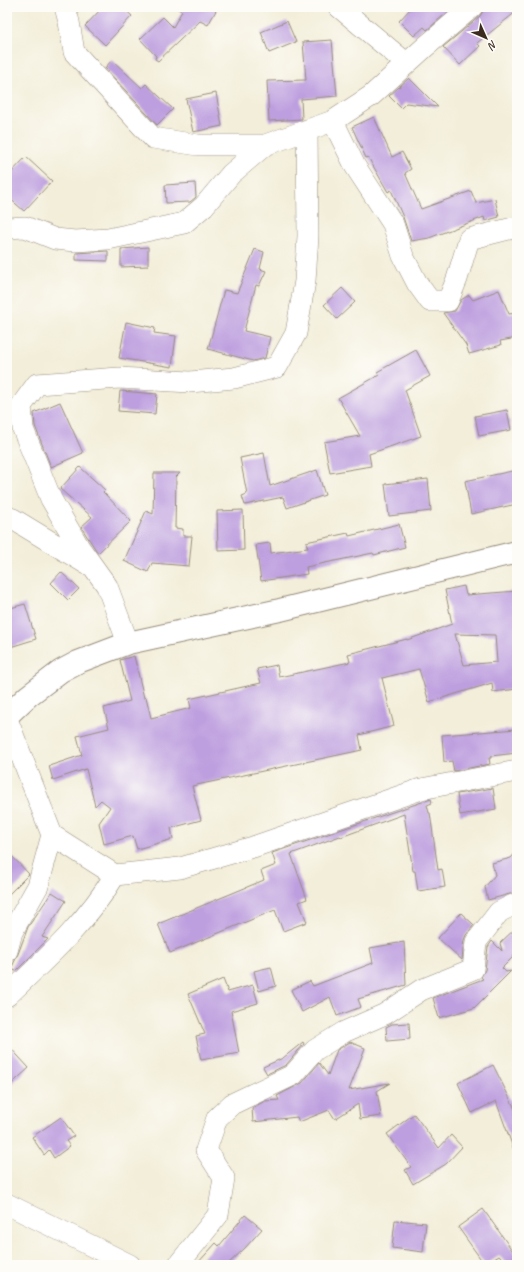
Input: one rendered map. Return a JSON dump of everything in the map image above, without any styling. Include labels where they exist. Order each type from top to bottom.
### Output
[{"type":"highway","points":[[7,716],[28,696],[61,671],[78,662],[128,643],[280,610],[517,552]]},
{"type":"street","points":[[65,7],[74,52],[152,138],[198,145],[265,145],[333,121],[371,96],[406,63],[472,7]]},
{"type":"street","points":[[338,7],[406,63]]},
{"type":"street","points":[[333,121],[355,166],[393,224],[403,256],[417,283],[430,301],[448,301],[470,239],[517,226]]},
{"type":"street","points":[[128,643],[107,586],[79,547],[51,499],[23,429],[21,406],[37,384],[119,378],[190,382],[234,378],[278,367],[296,332],[305,280],[308,236],[307,130]]},
{"type":"street","points":[[7,228],[25,227],[55,239],[75,241],[108,239],[184,223],[204,206],[231,174],[265,145]]},
{"type":"street","points":[[7,517],[13,519],[95,569]]},
{"type":"street","points":[[7,720],[52,835],[115,875],[180,868],[253,847],[421,789],[517,771]]},
{"type":"street","points":[[7,951],[12,932],[38,886],[52,835]]},
{"type":"street","points":[[7,996],[53,952],[83,919],[105,892],[115,875]]},
{"type":"street","points":[[178,1265],[218,1215],[224,1178],[206,1150],[217,1118],[232,1104],[293,1075],[315,1050],[344,1032],[385,1014],[421,990],[473,970],[476,942],[499,912],[516,909]]},
{"type":"street","points":[[7,1204],[130,1265]]},
{"type":"building","points":[[103,7],[122,7],[132,16],[105,45],[85,26]]},
{"type":"building","points":[[174,7],[218,7],[208,25],[200,21],[158,61],[155,59],[156,56],[140,39],[163,17],[173,27],[182,11]]},
{"type":"building","points":[[412,7],[453,7],[427,30],[424,27],[414,36],[399,21]]},
{"type":"building","points":[[484,7],[517,7],[517,11],[477,43],[480,46],[460,65],[443,47],[480,16]]},
{"type":"building","points":[[287,21],[296,42],[269,53],[261,32]]},
{"type":"building","points":[[332,40],[337,96],[301,99],[302,119],[269,121],[267,81],[306,80],[303,42]]},
{"type":"building","points":[[112,60],[142,88],[146,84],[173,109],[157,125],[105,68]]},
{"type":"building","points":[[409,78],[438,107],[406,103],[401,108],[389,96]]},
{"type":"building","points":[[216,93],[222,126],[193,132],[186,99]]},
{"type":"building","points":[[374,117],[392,157],[402,152],[411,169],[405,173],[421,209],[471,191],[476,203],[495,199],[499,217],[485,221],[484,217],[429,238],[411,241],[403,217],[391,190],[388,192],[368,157],[366,158],[352,127]]},
{"type":"building","points":[[26,157],[52,181],[24,211],[7,196],[7,177]]},
{"type":"building","points":[[195,183],[196,197],[190,202],[166,203],[165,185]]},
{"type":"building","points":[[148,247],[148,266],[121,267],[121,249]]},
{"type":"building","points":[[255,249],[264,252],[260,269],[266,271],[259,286],[256,285],[244,331],[270,337],[265,358],[253,361],[208,349],[224,290],[237,293]]},
{"type":"building","points":[[108,251],[108,261],[76,260],[76,253]]},
{"type":"building","points":[[342,288],[355,302],[337,319],[324,305]]},
{"type":"building","points":[[499,290],[509,314],[517,313],[517,338],[500,341],[501,345],[469,354],[466,345],[443,313],[455,311],[461,300],[469,295],[473,300]]},
{"type":"building","points":[[126,322],[155,328],[154,333],[176,336],[172,367],[119,358]]},
{"type":"building","points":[[416,350],[430,376],[405,390],[421,436],[369,454],[371,466],[330,473],[324,442],[360,436],[338,398],[379,375],[377,372]]},
{"type":"building","points":[[120,391],[157,394],[155,414],[118,411]]},
{"type":"building","points":[[60,402],[83,453],[51,467],[35,426],[34,413]]},
{"type":"building","points":[[507,410],[511,430],[479,436],[475,416]]},
{"type":"building","points":[[264,453],[270,486],[317,470],[325,495],[287,508],[283,497],[245,505],[242,496],[247,494],[240,458]]},
{"type":"building","points":[[80,467],[105,490],[103,492],[131,521],[98,553],[81,527],[92,517],[60,489]]},
{"type":"building","points":[[517,470],[517,504],[471,514],[465,481]]},
{"type":"building","points":[[154,473],[180,473],[176,477],[175,528],[183,529],[183,536],[192,536],[189,566],[152,563],[148,572],[124,561],[146,511],[153,514]]},
{"type":"building","points":[[428,479],[431,511],[389,516],[385,484]]},
{"type":"building","points":[[243,510],[244,550],[218,551],[217,511]]},
{"type":"building","points":[[399,524],[405,547],[374,555],[373,553],[306,567],[307,574],[261,581],[256,545],[270,543],[271,553],[308,548],[306,542],[348,533],[349,536]]},
{"type":"building","points":[[61,572],[79,589],[68,600],[51,583]]},
{"type":"building","points":[[464,586],[466,595],[517,591],[517,689],[493,692],[492,683],[429,702],[419,669],[382,678],[394,726],[359,735],[362,750],[192,786],[201,820],[171,828],[173,839],[137,849],[133,836],[104,844],[99,823],[110,807],[101,800],[95,806],[86,769],[53,780],[49,766],[82,755],[77,736],[109,728],[104,708],[130,701],[120,660],[134,656],[144,698],[146,697],[151,718],[191,708],[189,699],[261,683],[257,669],[277,665],[279,677],[350,662],[348,654],[407,640],[452,624],[445,590]],"holes":[[[455,634],[495,635],[497,662],[464,665]]]},
{"type":"building","points":[[25,604],[36,639],[7,648],[7,609]]},
{"type":"building","points":[[517,729],[517,753],[491,756],[491,758],[489,758],[490,764],[454,771],[452,761],[444,762],[442,735]]},
{"type":"building","points":[[493,788],[496,809],[460,815],[457,794]]},
{"type":"building","points":[[431,799],[432,803],[427,805],[430,813],[438,870],[442,869],[445,887],[418,891],[415,871],[413,871],[404,814],[291,854],[307,899],[299,902],[307,922],[283,931],[275,910],[170,953],[158,924],[264,880],[261,871],[276,865],[272,853]]},
{"type":"building","points":[[7,851],[29,874],[7,896]]},
{"type":"building","points":[[517,851],[517,892],[488,900],[485,887],[495,875],[492,863],[511,858]]},
{"type":"building","points":[[52,892],[66,901],[42,937],[48,939],[16,971],[11,969],[28,927]]},
{"type":"building","points":[[461,913],[474,925],[464,940],[462,960],[438,938]]},
{"type":"building","points":[[517,927],[517,953],[502,968],[506,972],[511,971],[474,1008],[439,1018],[433,998],[483,979],[481,977],[485,970],[488,947],[492,941],[502,951],[500,943]]},
{"type":"building","points":[[404,942],[406,985],[358,999],[361,1007],[337,1016],[330,997],[302,1012],[291,990],[310,981],[313,986],[373,963],[370,948]]},
{"type":"building","points":[[271,967],[276,986],[259,991],[254,971]]},
{"type":"building","points":[[223,979],[228,992],[253,985],[258,1003],[231,1011],[239,1053],[201,1060],[196,1036],[205,1034],[188,994]]},
{"type":"building","points":[[409,1023],[410,1039],[387,1041],[386,1027],[392,1024]]},
{"type":"building","points":[[303,1042],[304,1044],[286,1065],[267,1074],[263,1067],[283,1058]]},
{"type":"building","points":[[350,1042],[365,1048],[349,1090],[390,1083],[377,1091],[381,1116],[360,1119],[358,1104],[335,1119],[329,1110],[299,1122],[297,1117],[253,1122],[252,1108],[265,1101],[279,1100],[277,1096],[302,1083],[319,1063],[328,1075],[337,1050]]},
{"type":"building","points":[[7,1044],[29,1068],[7,1088]]},
{"type":"building","points":[[493,1065],[517,1113],[517,1153],[515,1153],[496,1101],[472,1113],[458,1083]]},
{"type":"building","points":[[414,1114],[439,1148],[451,1135],[462,1147],[446,1164],[413,1184],[405,1170],[411,1167],[387,1134]]},
{"type":"building","points":[[61,1117],[74,1136],[66,1141],[70,1146],[54,1158],[49,1150],[44,1155],[32,1137]]},
{"type":"building","points":[[483,1209],[517,1257],[517,1265],[509,1265],[499,1256],[485,1265],[458,1227]]},
{"type":"building","points":[[245,1215],[262,1229],[245,1248],[227,1265],[196,1265],[216,1243],[219,1246]]},
{"type":"building","points":[[395,1220],[426,1223],[423,1252],[392,1248]]}]
